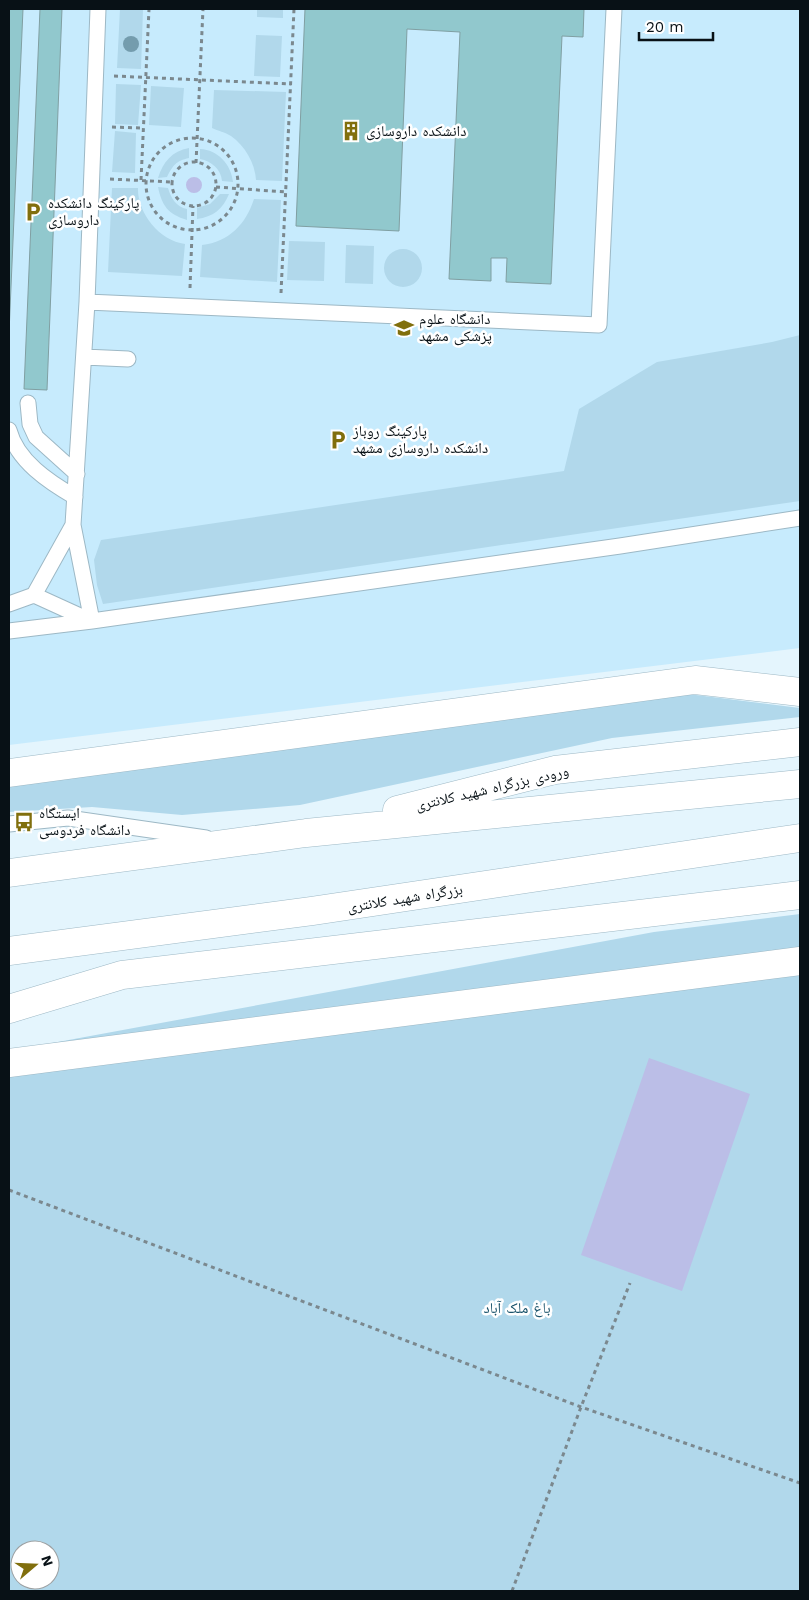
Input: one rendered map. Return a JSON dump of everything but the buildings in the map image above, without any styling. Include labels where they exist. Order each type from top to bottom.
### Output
[{"type":"main road","points":[[9,773],[695,680],[800,692]]},
{"type":"main road","name":"ورودی بزرگراه شهید کلانتری","points":[[306,833],[555,770],[800,742]]},
{"type":"main road","points":[[9,873],[306,833],[800,784]]},
{"type":"main road","name":"بزرگراه شهید کلانتری","points":[[9,952],[312,912],[800,838]]},
{"type":"main road","points":[[9,1009],[122,975],[800,894]]},
{"type":"main road","points":[[9,1063],[800,961]]},
{"type":"lane","points":[[92,621],[73,525],[87,302],[98,9]]},
{"type":"lane","points":[[87,302],[599,325],[614,9]]},
{"type":"lane","points":[[84,357],[128,359]]},
{"type":"lane","points":[[28,403],[30,424],[36,437],[77,474]]},
{"type":"lane","points":[[9,430],[21,453],[37,472],[56,487],[75,497]]},
{"type":"lane","points":[[9,631],[92,621],[620,546],[800,518]]},
{"type":"lane","points":[[9,604],[34,595],[73,525]]},
{"type":"lane","points":[[34,595],[92,621]]},
{"type":"lane","points":[[9,824],[68,818],[234,842]]},
{"type":"path","points":[[141,180],[149,9]]},
{"type":"path","points":[[196,163],[203,9]]},
{"type":"path","points":[[280,311],[294,9]]},
{"type":"path","points":[[111,76],[291,84]]},
{"type":"path","points":[[109,127],[143,128]]},
{"type":"path","points":[[197,138],[207,140],[221,147],[231,159],[237,173],[238,189],[234,204],[225,216],[212,225],[192,230],[183,229],[169,223],[158,214],[150,201],[147,181],[148,172],[154,158],[164,148],[177,140],[197,138]]},
{"type":"path","points":[[196,163],[206,166],[211,171],[215,177],[216,187],[212,198],[200,206],[186,205],[175,196],[172,182],[178,169],[184,165],[196,163]]},
{"type":"path","points":[[106,178],[172,182]]},
{"type":"path","points":[[216,187],[286,192]]},
{"type":"path","points":[[189,306],[193,206]]},
{"type":"path","points":[[9,1190],[581,1407],[800,1483]]},
{"type":"path","points":[[512,1591],[630,1283]]},
{"type":"shaded area","name":"دانشگاه علوم پزشکی مشهد","points":[[9,9],[800,9],[800,648],[9,745]]},
{"type":"shaded area","points":[[191,177],[197,177],[202,182],[200,191],[191,193],[186,188],[186,182]]},
{"type":"shaded area","points":[[649,1058],[750,1094],[682,1291],[581,1255]]},
{"type":"green space","points":[[120,9],[143,9],[141,69],[117,68]]},
{"type":"green space","points":[[257,9],[283,9],[283,18],[257,17]]},
{"type":"green space","points":[[256,35],[282,36],[280,77],[254,76]]},
{"type":"green space","points":[[116,84],[141,85],[138,125],[115,124]]},
{"type":"green space","points":[[151,86],[184,88],[181,127],[149,125]]},
{"type":"green space","points":[[214,90],[286,92],[282,181],[256,180],[251,161],[241,145],[229,135],[212,128]]},
{"type":"green space","points":[[115,131],[136,133],[135,173],[112,172]]},
{"type":"green space","points":[[189,148],[189,158],[175,164],[167,177],[158,178],[169,158],[183,149]]},
{"type":"green space","points":[[200,149],[212,152],[223,159],[230,169],[233,182],[222,181],[220,173],[215,166],[200,159]]},
{"type":"green space","points":[[158,187],[168,188],[174,202],[187,209],[187,220],[175,215],[167,208]]},
{"type":"green space","points":[[112,188],[138,188],[141,206],[151,224],[175,242],[185,244],[182,276],[108,272]]},
{"type":"green space","points":[[220,194],[229,194],[224,204],[213,214],[197,219],[197,208],[210,204]]},
{"type":"green space","points":[[254,199],[281,200],[277,282],[200,277],[202,245],[220,240],[235,230],[251,208]]},
{"type":"green space","points":[[289,241],[325,242],[324,281],[287,280]]},
{"type":"green space","points":[[346,245],[374,246],[373,284],[345,283]]},
{"type":"green space","points":[[403,249],[416,255],[422,268],[416,281],[403,287],[390,281],[384,268],[390,255]]},
{"type":"green space","points":[[800,335],[800,501],[103,604],[97,585],[94,560],[101,540],[564,471],[579,409],[657,362],[772,342]]},
{"type":"green space","points":[[688,694],[800,708],[800,717],[612,738],[300,805],[182,815],[92,807],[9,812],[9,780]]},
{"type":"green space","name":"باغ ملک آباد","points":[[800,914],[800,1591],[9,1591],[9,1051],[654,932]]},
{"type":"place","name":"دانشکده داروسازی","points":[[351,131]]},
{"type":"place","name":"پارکینگ دانشکده داروسازی","points":[[33,212]]},
{"type":"place","name":"دانشگاه علوم پزشکی مشهد","points":[[404,328]]},
{"type":"place","name":"پارکینگ روباز دانشکده داروسازی مشهد","points":[[338,440]]},
{"type":"place","name":"ایستگاه دانشگاه فردوسی","points":[[24,822]]}]
